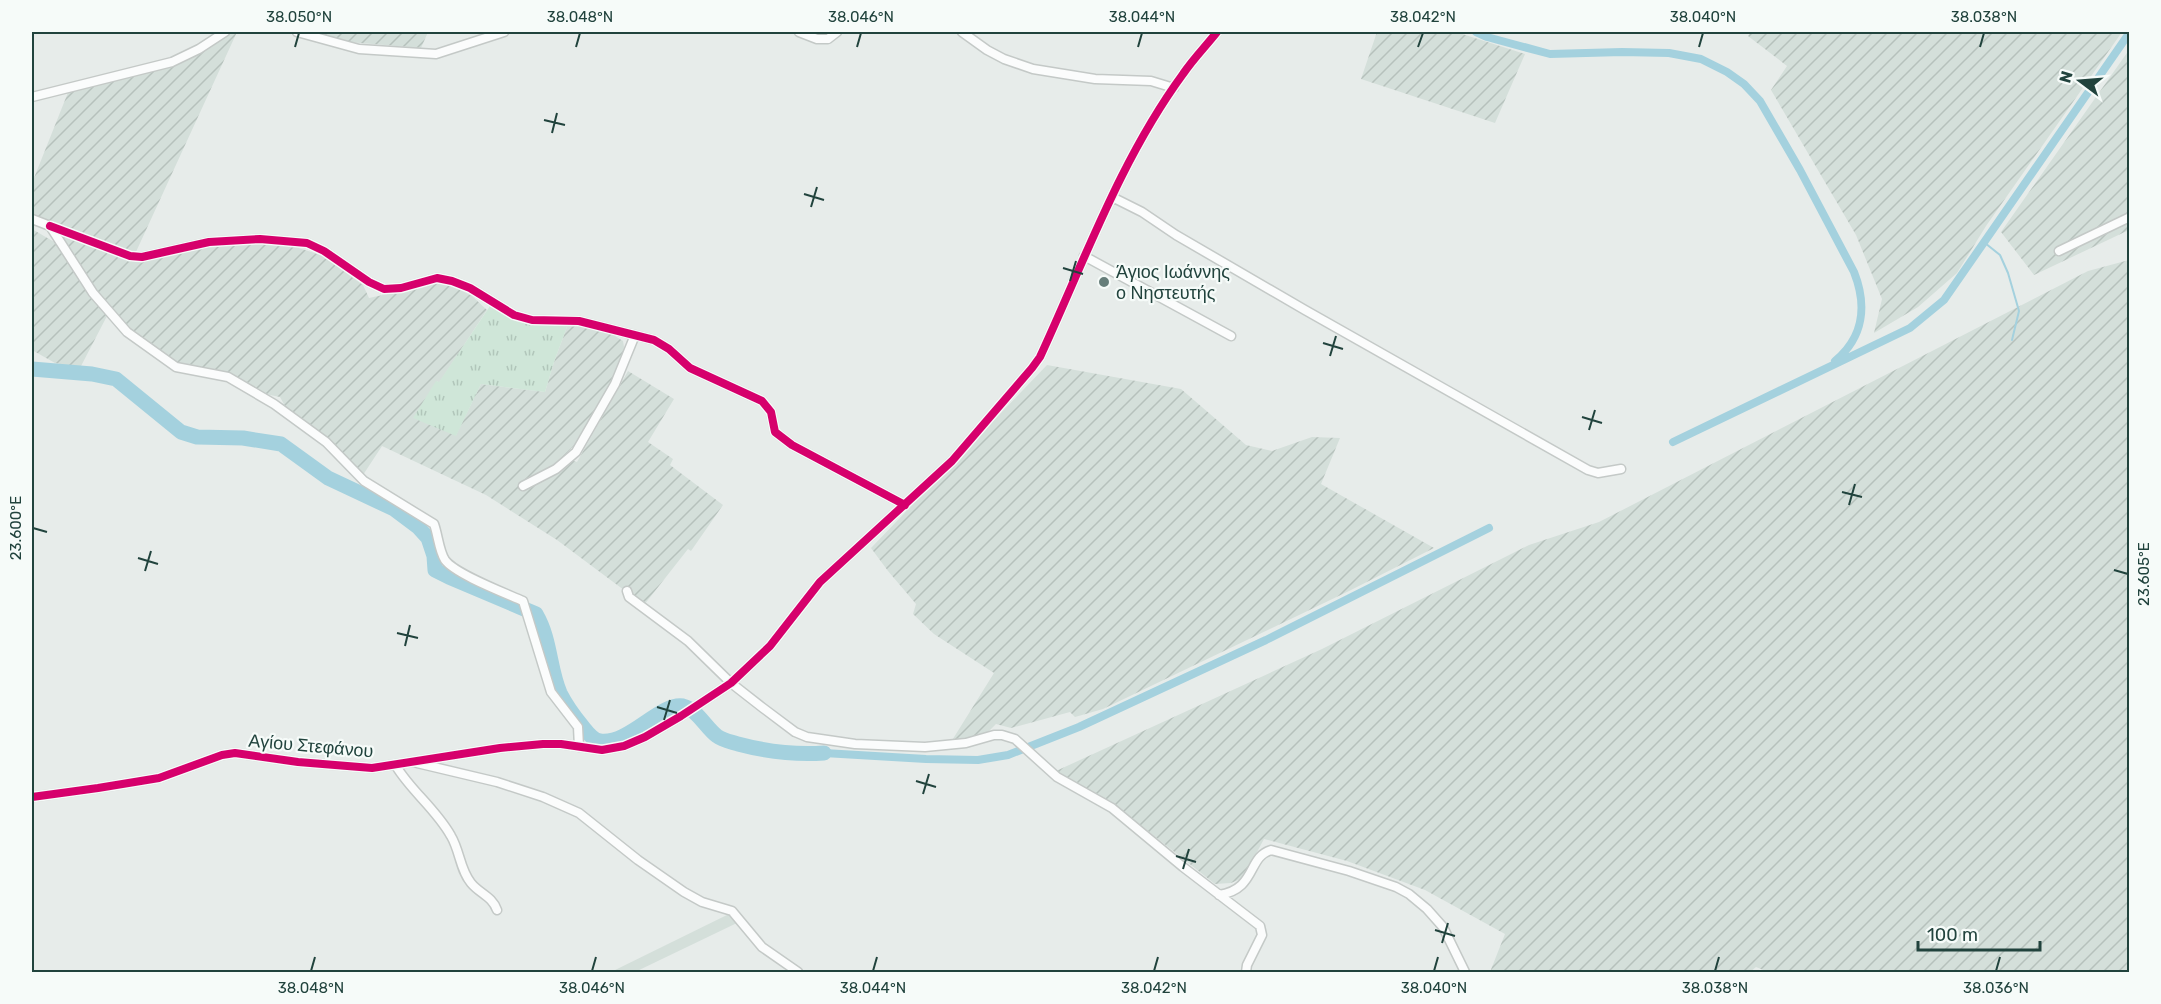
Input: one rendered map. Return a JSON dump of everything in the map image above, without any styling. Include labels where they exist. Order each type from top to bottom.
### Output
[{"type":"street","points":[[32,97],[172,62],[199,49],[225,32]]},
{"type":"street","points":[[297,32],[360,49],[436,54],[504,32]]},
{"type":"street","points":[[799,32],[818,39],[828,39],[837,32]]},
{"type":"street","points":[[962,32],[987,50],[1033,69],[1095,79],[1151,81],[1174,88]]},
{"type":"street","name":"Αγίου Στεφάνου","points":[[32,797],[98,789],[159,778],[222,755],[235,753],[372,768],[500,748],[543,744],[561,744],[602,750],[624,746],[645,737],[681,716],[731,683],[770,646],[820,582],[952,461],[1032,368],[1040,357],[1112,196],[1143,137],[1174,88],[1217,32]]},
{"type":"street","points":[[1112,196],[1305,310],[1588,470],[1598,473],[1621,469]]},
{"type":"street","points":[[2059,251],[2130,217]]},
{"type":"street","points":[[32,219],[130,256],[142,257],[209,242],[260,239],[307,243],[324,251],[369,282],[384,289],[401,288],[437,278],[470,288],[514,315],[532,320],[579,321],[635,335],[662,344],[697,371],[758,398],[771,412],[774,427],[779,436],[905,506]]},
{"type":"street","points":[[50,226],[93,293],[127,332],[176,366],[228,376],[274,404],[326,442],[364,481],[434,524],[444,558],[453,568],[523,601],[552,692],[578,727],[579,747]]},
{"type":"street","points":[[1084,256],[1231,336]]},
{"type":"street","points":[[523,486],[556,469],[576,452],[615,384],[635,335]]},
{"type":"street","points":[[627,591],[629,597],[688,641],[731,683],[781,722],[807,737],[855,744],[925,747],[966,743],[994,735],[1015,739],[1067,784],[1103,802],[1262,928],[1262,937],[1247,964],[1246,972]]},
{"type":"street","points":[[413,762],[505,784],[579,813],[638,860],[684,892],[713,906],[732,911],[762,947],[798,972]]},
{"type":"street","points":[[396,766],[403,777],[428,803],[451,835],[471,884],[489,897],[497,910]]},
{"type":"street","points":[[1219,895],[1233,891],[1243,884],[1261,855],[1271,850],[1349,871],[1402,890],[1427,909],[1448,934],[1465,972]]},
{"type":"shaded area","points":[[230,32],[237,32],[135,254],[32,215],[32,183],[69,90],[193,56]]},
{"type":"shaded area","points":[[313,32],[428,32],[421,48],[348,42]]},
{"type":"shaded area","points":[[1377,32],[1456,32],[1525,54],[1495,123],[1361,79]]},
{"type":"shaded area","points":[[1751,32],[2122,32],[1986,226],[1957,273],[1918,307],[1874,333],[1882,299],[1856,235],[1771,90],[1787,66],[1748,36]]},
{"type":"shaded area","points":[[2129,50],[2129,230],[2034,275],[2001,232]]},
{"type":"shaded area","points":[[32,229],[56,243],[81,283],[107,316],[80,368],[55,363],[32,350]]},
{"type":"shaded area","points":[[59,234],[132,261],[212,246],[259,243],[289,245],[321,255],[363,285],[369,298],[438,283],[449,284],[472,296],[487,310],[439,383],[437,381],[456,435],[481,384],[545,392],[568,324],[612,334],[623,341],[622,357],[612,380],[578,441],[563,457],[577,462],[628,371],[674,399],[648,442],[673,459],[670,465],[723,505],[691,551],[688,549],[644,605],[557,540],[486,495],[382,446],[363,475],[329,440],[286,408],[280,397],[265,394],[232,374],[187,367],[177,363],[129,328],[96,291]]},
{"type":"shaded area","points":[[2129,260],[2129,972],[1768,972],[1756,967],[1750,972],[1490,972],[1505,934],[1425,890],[1347,861],[1264,839],[1243,878],[1231,883],[1215,884],[1110,801],[1056,771],[1322,649],[1529,545],[1599,522],[2088,271]]},
{"type":"shaded area","points":[[1047,365],[1181,389],[1246,445],[1272,451],[1312,437],[1340,438],[1321,484],[1434,548],[1103,709],[1075,717],[1070,712],[1011,728],[996,724],[986,734],[951,742],[994,673],[934,634],[913,614],[916,604],[871,548]]},
{"type":"shaded area","points":[[731,913],[739,922],[635,972],[611,972]]},
{"type":"green space","points":[[490,306],[518,322],[568,324],[545,392],[481,384],[456,436],[413,418],[436,381],[439,382]]},
{"type":"waterway","points":[[1476,32],[1550,54],[1669,53],[1701,59],[1727,72],[1744,84],[1760,101],[1800,170],[1854,272],[1858,284],[1861,308],[1857,331],[1845,352],[1835,361]]},
{"type":"waterway","points":[[1673,442],[1910,328],[1944,300],[2130,32]]},
{"type":"waterway","points":[[1985,243],[2000,255],[2019,311],[2012,340]]},
{"type":"waterway","points":[[32,369],[92,374],[116,379],[181,432],[197,437],[243,438],[281,444],[328,478],[394,509],[418,527],[428,538],[434,556],[435,570],[536,614],[545,634],[560,693],[590,736],[597,740],[622,737],[664,710],[683,706],[693,711],[713,733],[727,741],[781,752],[824,753]]},
{"type":"waterway","points":[[824,753],[978,760],[1008,755],[1079,727],[1266,640],[1489,528]]},
{"type":"cycle path","points":[[32,797],[159,778],[222,755],[235,753],[298,762],[372,768],[500,748],[543,744],[561,744],[602,750],[624,746],[645,737],[681,716],[731,683],[770,646],[820,582],[952,461],[1032,368],[1040,357],[1104,212],[1140,141],[1187,68],[1217,32]]},
{"type":"cycle path","points":[[50,226],[130,256],[142,257],[209,242],[260,239],[307,243],[324,251],[369,282],[384,289],[401,288],[437,278],[470,288],[514,315],[532,320],[579,321],[654,340],[669,349],[690,368],[762,401],[771,412],[775,432],[792,445],[905,505]]},
{"type":"place","name":"Άγιος Ιωάννης ο Νηστευτής","points":[[1104,282]]}]
